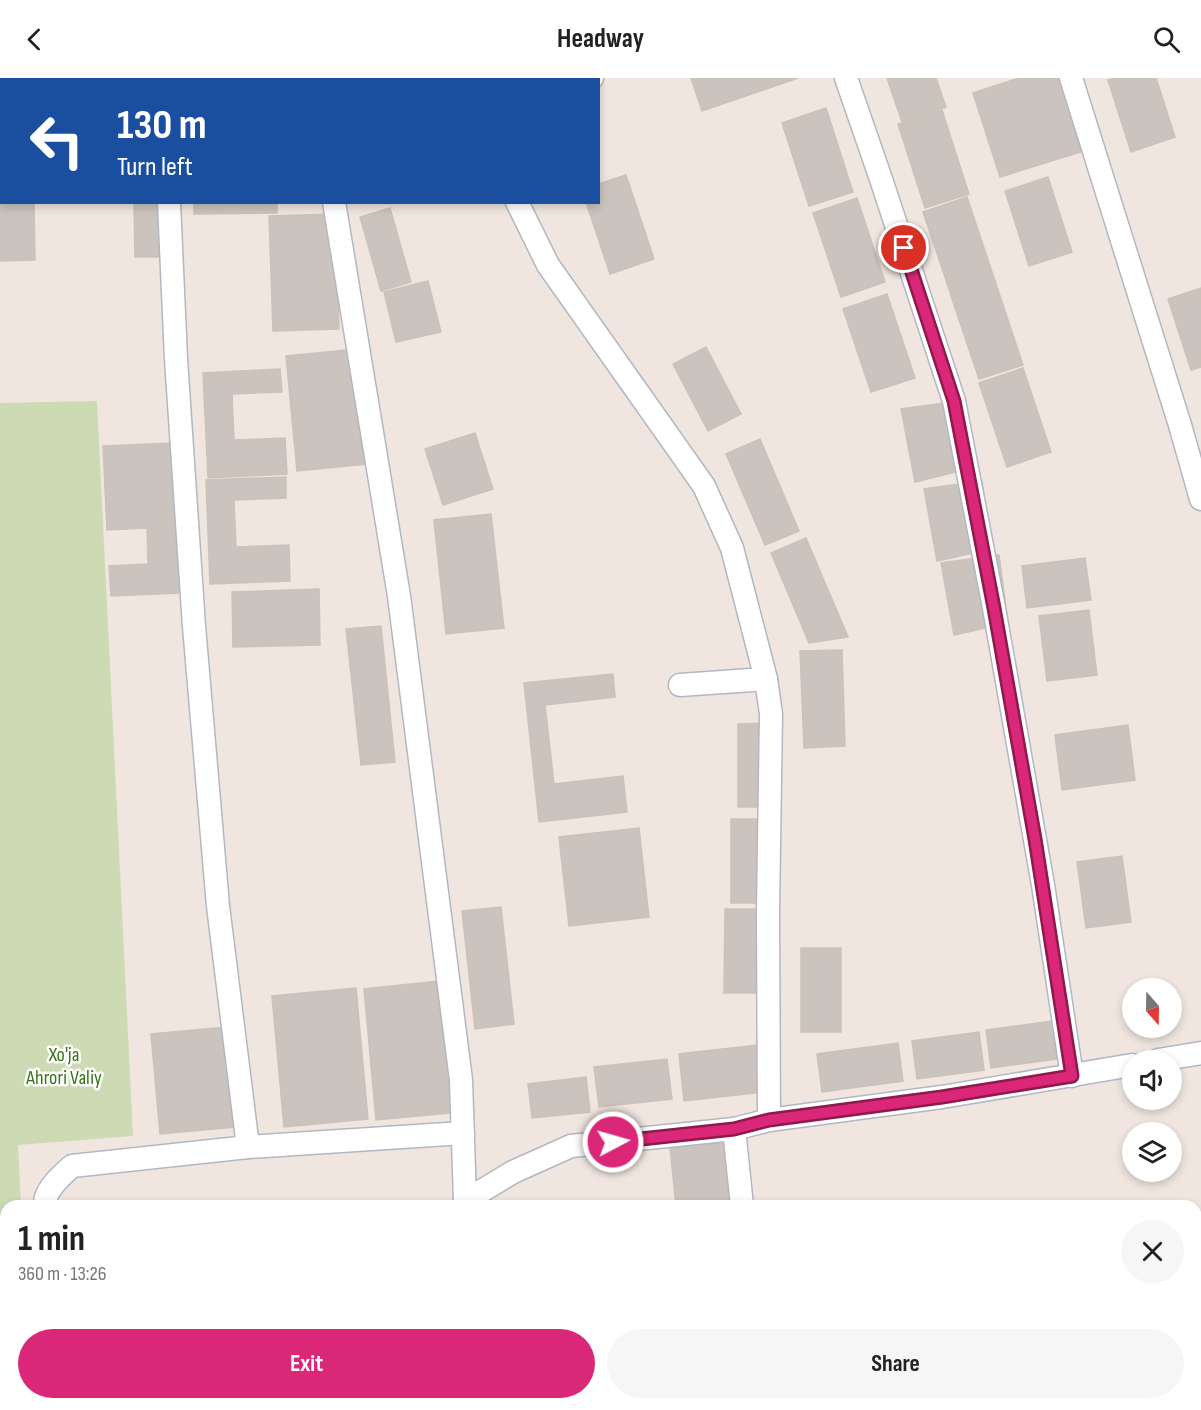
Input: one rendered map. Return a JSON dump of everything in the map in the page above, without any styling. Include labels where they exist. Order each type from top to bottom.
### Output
[{"type":"street","points":[[846,78],[954,401],[994,608],[1042,885],[1072,1076]]},
{"type":"street","points":[[1071,78],[1201,499]]},
{"type":"street","points":[[170,204],[176,359],[195,638],[218,906],[248,1147]]},
{"type":"street","points":[[334,204],[399,596],[461,1080],[464,1200]]},
{"type":"street","points":[[518,204],[548,265],[704,486],[732,548],[766,679],[771,714],[768,911],[769,1120]]},
{"type":"street","points":[[680,686],[766,679]]},
{"type":"street","points":[[1182,1056],[1201,1053]]},
{"type":"street","points":[[469,1200],[513,1172],[571,1146],[734,1129],[769,1120],[942,1097],[1122,1067]]},
{"type":"street","points":[[734,1129],[741,1200]]},
{"type":"street","points":[[44,1200],[56,1180],[72,1166],[248,1147],[463,1133]]},
{"type":"green space","name":"Xo'ja Ahrori Valiy","points":[[97,401],[133,1136],[18,1145],[21,1200],[0,1200],[0,403]]},
{"type":"building","points":[[691,78],[798,78],[702,111]]},
{"type":"building","points":[[887,78],[936,78],[946,107],[902,122]]},
{"type":"building","points":[[1019,78],[1064,78],[1087,150],[1000,177],[973,93]]},
{"type":"building","points":[[1156,78],[1175,137],[1131,152],[1108,80]]},
{"type":"building","points":[[826,108],[853,192],[809,206],[782,123]]},
{"type":"building","points":[[942,110],[969,194],[925,208],[898,124]]},
{"type":"building","points":[[626,175],[654,259],[610,274],[587,204],[600,204],[600,183]]},
{"type":"building","points":[[1048,177],[1072,252],[1029,266],[1005,191]]},
{"type":"building","points":[[967,197],[995,281],[951,295],[923,212]]},
{"type":"building","points":[[857,198],[885,282],[841,297],[813,213]]},
{"type":"building","points":[[0,204],[34,204],[35,260],[0,261]]},
{"type":"building","points":[[134,204],[163,204],[163,257],[135,257]]},
{"type":"building","points":[[194,204],[277,204],[277,213],[194,214]]},
{"type":"building","points":[[390,208],[411,282],[381,291],[360,217]]},
{"type":"building","points":[[335,214],[339,329],[273,331],[269,216]]},
{"type":"building","points":[[428,281],[441,332],[396,342],[384,292]]},
{"type":"building","points":[[995,281],[1023,365],[979,379],[951,296]]},
{"type":"building","points":[[1201,288],[1201,367],[1191,370],[1168,299]]},
{"type":"building","points":[[887,294],[915,378],[871,392],[843,309]]},
{"type":"building","points":[[706,347],[741,414],[708,431],[673,364]]},
{"type":"building","points":[[356,349],[367,464],[297,471],[286,356]]},
{"type":"building","points":[[1023,368],[1051,452],[1007,467],[979,383]]},
{"type":"building","points":[[280,369],[282,392],[232,394],[234,440],[285,438],[287,474],[208,478],[203,373]]},
{"type":"building","points":[[959,401],[968,469],[915,482],[901,409]]},
{"type":"building","points":[[475,433],[493,489],[443,505],[425,449]]},
{"type":"building","points":[[760,439],[799,531],[765,545],[726,454]]},
{"type":"building","points":[[173,443],[180,593],[111,596],[109,566],[148,564],[147,528],[107,530],[103,446]]},
{"type":"building","points":[[286,477],[286,498],[234,500],[236,547],[289,545],[290,581],[210,584],[206,480]]},
{"type":"building","points":[[982,481],[991,549],[937,561],[924,489]]},
{"type":"building","points":[[491,514],[504,628],[446,634],[434,520]]},
{"type":"building","points":[[806,538],[848,637],[809,643],[771,553]]},
{"type":"building","points":[[999,555],[1008,623],[954,635],[941,563]]},
{"type":"building","points":[[1085,558],[1091,600],[1027,608],[1022,566]]},
{"type":"building","points":[[319,589],[320,645],[233,647],[232,592]]},
{"type":"building","points":[[1089,610],[1097,675],[1047,681],[1039,616]]},
{"type":"building","points":[[381,626],[395,762],[361,765],[346,629]]},
{"type":"building","points":[[842,650],[845,746],[804,748],[800,651]]},
{"type":"building","points":[[613,674],[615,697],[545,705],[554,784],[623,776],[627,812],[539,822],[524,683]]},
{"type":"building","points":[[779,723],[778,807],[738,807],[738,724]]},
{"type":"building","points":[[1128,725],[1135,780],[1062,790],[1055,735]]},
{"type":"building","points":[[731,819],[772,819],[772,903],[731,903]]},
{"type":"building","points":[[639,828],[649,917],[569,926],[559,837]]},
{"type":"building","points":[[1122,856],[1131,922],[1086,928],[1077,862]]},
{"type":"building","points":[[501,907],[514,1024],[475,1029],[462,911]]},
{"type":"building","points":[[725,909],[765,909],[765,993],[724,993]]},
{"type":"building","points":[[801,948],[841,948],[841,1032],[801,1032]]},
{"type":"building","points":[[448,980],[460,1112],[376,1120],[364,989]]},
{"type":"building","points":[[356,988],[368,1119],[284,1127],[272,996]]},
{"type":"building","points":[[1067,1019],[1072,1057],[991,1068],[986,1030]]},
{"type":"building","points":[[227,1027],[236,1127],[160,1134],[151,1034]]},
{"type":"building","points":[[979,1032],[984,1070],[917,1079],[912,1041]]},
{"type":"building","points":[[898,1043],[903,1081],[822,1092],[817,1054]]},
{"type":"building","points":[[766,1044],[772,1091],[684,1101],[679,1054]]},
{"type":"building","points":[[667,1059],[672,1099],[599,1107],[594,1067]]},
{"type":"building","points":[[586,1077],[590,1112],[532,1118],[528,1084]]},
{"type":"building","points":[[726,1141],[732,1200],[675,1200],[670,1147]]},
{"type":"route","points":[[613,1142],[734,1129],[769,1120],[942,1097],[1072,1076],[1035,839],[954,401],[904,248]]}]
